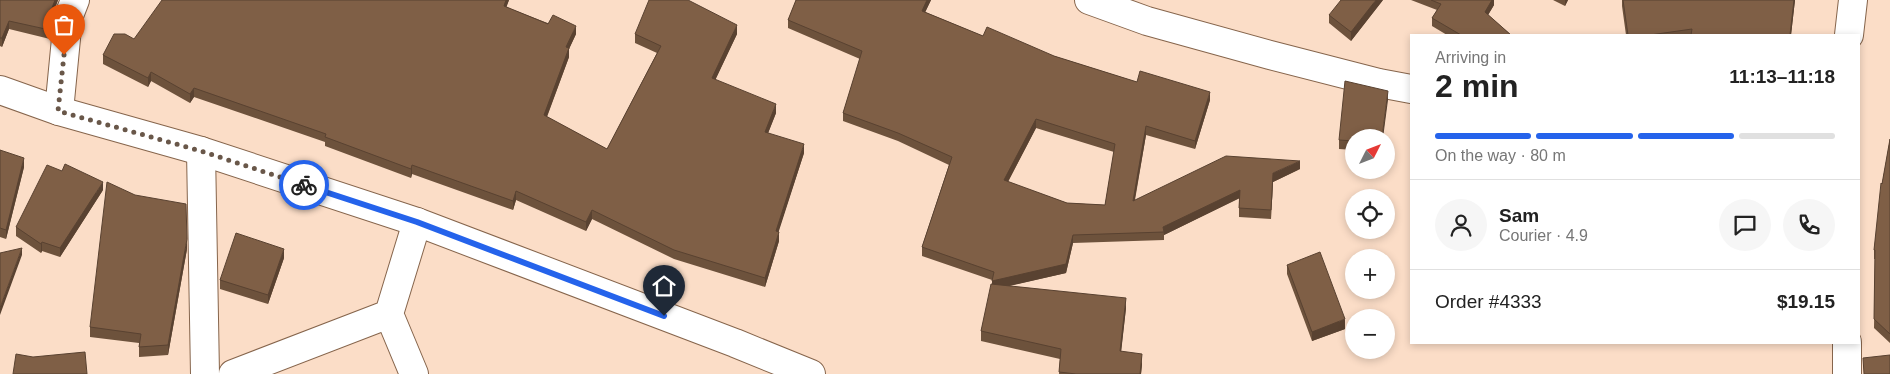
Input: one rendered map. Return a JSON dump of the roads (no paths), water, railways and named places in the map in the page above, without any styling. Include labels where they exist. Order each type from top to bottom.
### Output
[{"type":"street","points":[[58,111],[68,18],[75,0]]},
{"type":"street","points":[[1089,0],[1166,27],[1324,69],[1410,89]]},
{"type":"street","points":[[1850,34],[1853,0]]},
{"type":"street","points":[[0,90],[58,111],[201,151],[417,222],[735,343],[810,374]]},
{"type":"street","points":[[201,151],[205,374]]},
{"type":"street","points":[[414,374],[389,314],[417,222]]},
{"type":"street","points":[[233,374],[389,314]]},
{"type":"street","points":[[1847,344],[1847,374]]}]
